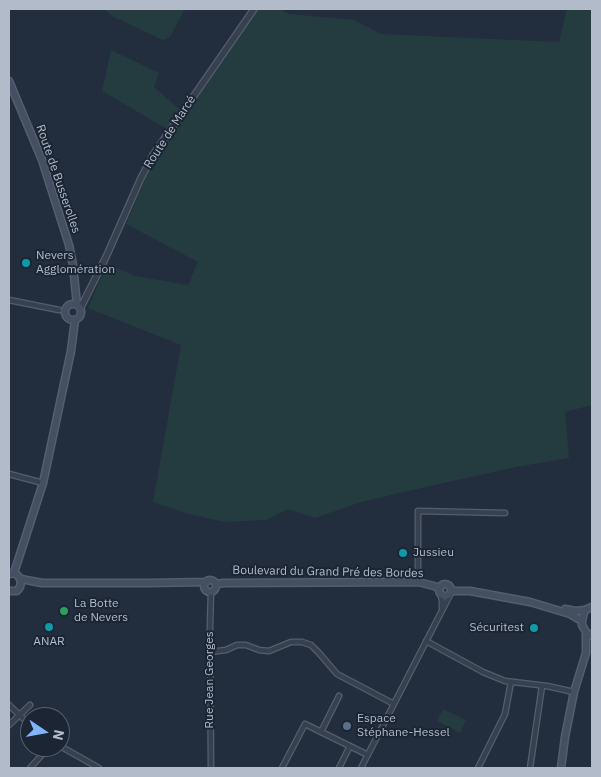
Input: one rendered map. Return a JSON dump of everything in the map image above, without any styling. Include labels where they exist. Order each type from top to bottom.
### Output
[{"type":"main road","name":"Route de Busserolles","points":[[9,81],[42,160],[69,245],[74,278],[71,310],[72,341],[43,483],[11,574]]},
{"type":"main road","points":[[11,574],[17,574],[21,583]]},
{"type":"main road","name":"Boulevard du Grand Pré des Bordes","points":[[207,587],[209,580],[216,584],[224,582],[418,582],[434,586],[440,591],[442,586],[447,585],[450,587],[451,592]]},
{"type":"main road","points":[[9,598],[11,592],[21,583],[196,583],[216,588],[216,584]]},
{"type":"main road","points":[[451,592],[479,593],[575,611],[592,607]]},
{"type":"main road","points":[[546,606],[574,616],[582,622]]},
{"type":"main road","points":[[561,768],[574,692],[586,653],[589,634],[582,625],[582,616],[585,610]]},
{"type":"main road","points":[[586,653],[592,643]]},
{"type":"street","name":"Route de Marcé","points":[[71,310],[87,294],[153,155],[254,9]]},
{"type":"street","points":[[74,278],[79,291],[87,294]]},
{"type":"street","points":[[9,300],[71,310]]},
{"type":"street","points":[[9,474],[43,483]]},
{"type":"street","points":[[418,582],[418,511],[505,513]]},
{"type":"street","name":"Rue Jean Georges","points":[[207,587],[210,652],[211,768]]},
{"type":"street","points":[[440,591],[442,610]]},
{"type":"street","points":[[362,768],[451,592]]},
{"type":"street","points":[[210,652],[226,650],[237,645],[246,645],[269,651],[291,642],[302,642],[311,645],[336,674],[394,704]]},
{"type":"street","points":[[426,642],[483,672],[505,681],[547,686],[574,692]]},
{"type":"street","points":[[478,768],[505,714],[511,682]]},
{"type":"street","points":[[530,768],[542,686]]},
{"type":"street","points":[[321,732],[339,696]]},
{"type":"street","points":[[9,705],[20,716],[9,725]]},
{"type":"street","points":[[282,768],[305,724],[368,755]]},
{"type":"street","points":[[339,768],[350,746]]},
{"type":"street","points":[[70,752],[99,768]]},
{"type":"street","points":[[32,767],[40,757]]},
{"type":"green space","points":[[104,9],[185,9],[170,37],[163,40],[112,16]]},
{"type":"green space","points":[[258,9],[280,9],[289,14],[354,20],[381,34],[559,42],[567,9],[592,9],[592,405],[565,412],[569,458],[516,467],[399,493],[361,502],[315,518],[288,509],[266,520],[224,522],[189,514],[153,502],[181,345],[88,308],[107,264],[135,276],[188,285],[198,262],[126,224],[151,166],[172,132],[102,91],[111,50],[159,73],[154,87],[186,115]]},
{"type":"green space","points":[[443,709],[466,720],[460,733],[437,721]]},
{"type":"place","name":"Nevers Agglomération","points":[[26,263]]},
{"type":"place","name":"Jussieu","points":[[403,553]]},
{"type":"place","name":"La Botte de Nevers","points":[[64,611]]},
{"type":"place","name":"ANAR","points":[[49,627]]},
{"type":"place","name":"Sécuritest","points":[[534,628]]},
{"type":"place","name":"Espace Stéphane-Hessel","points":[[347,726]]}]
